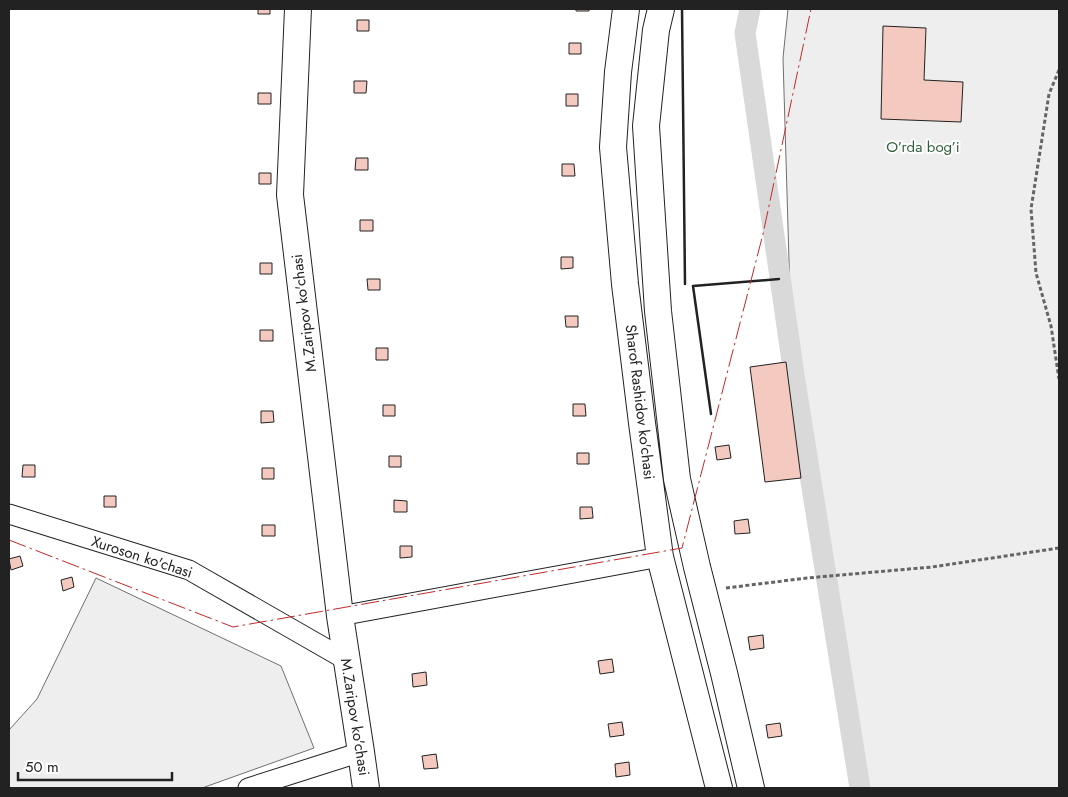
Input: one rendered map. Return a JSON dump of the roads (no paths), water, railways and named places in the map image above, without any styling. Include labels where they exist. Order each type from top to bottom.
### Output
[{"type":"street","name":"M.Zaripov ko'chasi","points":[[298,9],[290,195],[340,616],[366,788]]},
{"type":"street","name":"Sharof Rashidov ko'chasi","points":[[626,9],[618,72],[613,147],[625,284],[660,557],[719,788]]},
{"type":"street","points":[[661,9],[656,30],[646,126],[660,331],[677,479],[751,788]]},
{"type":"street","name":"Xuroson ko'chasi","points":[[9,514],[189,570],[346,660]]},
{"type":"street","points":[[340,616],[693,551]]},
{"type":"street","points":[[248,788],[361,752]]},
{"type":"waterway","points":[[750,9],[745,33],[794,375],[860,788]]},
{"type":"park label","name":"O’rda bog’i","points":[[923,147]]}]
